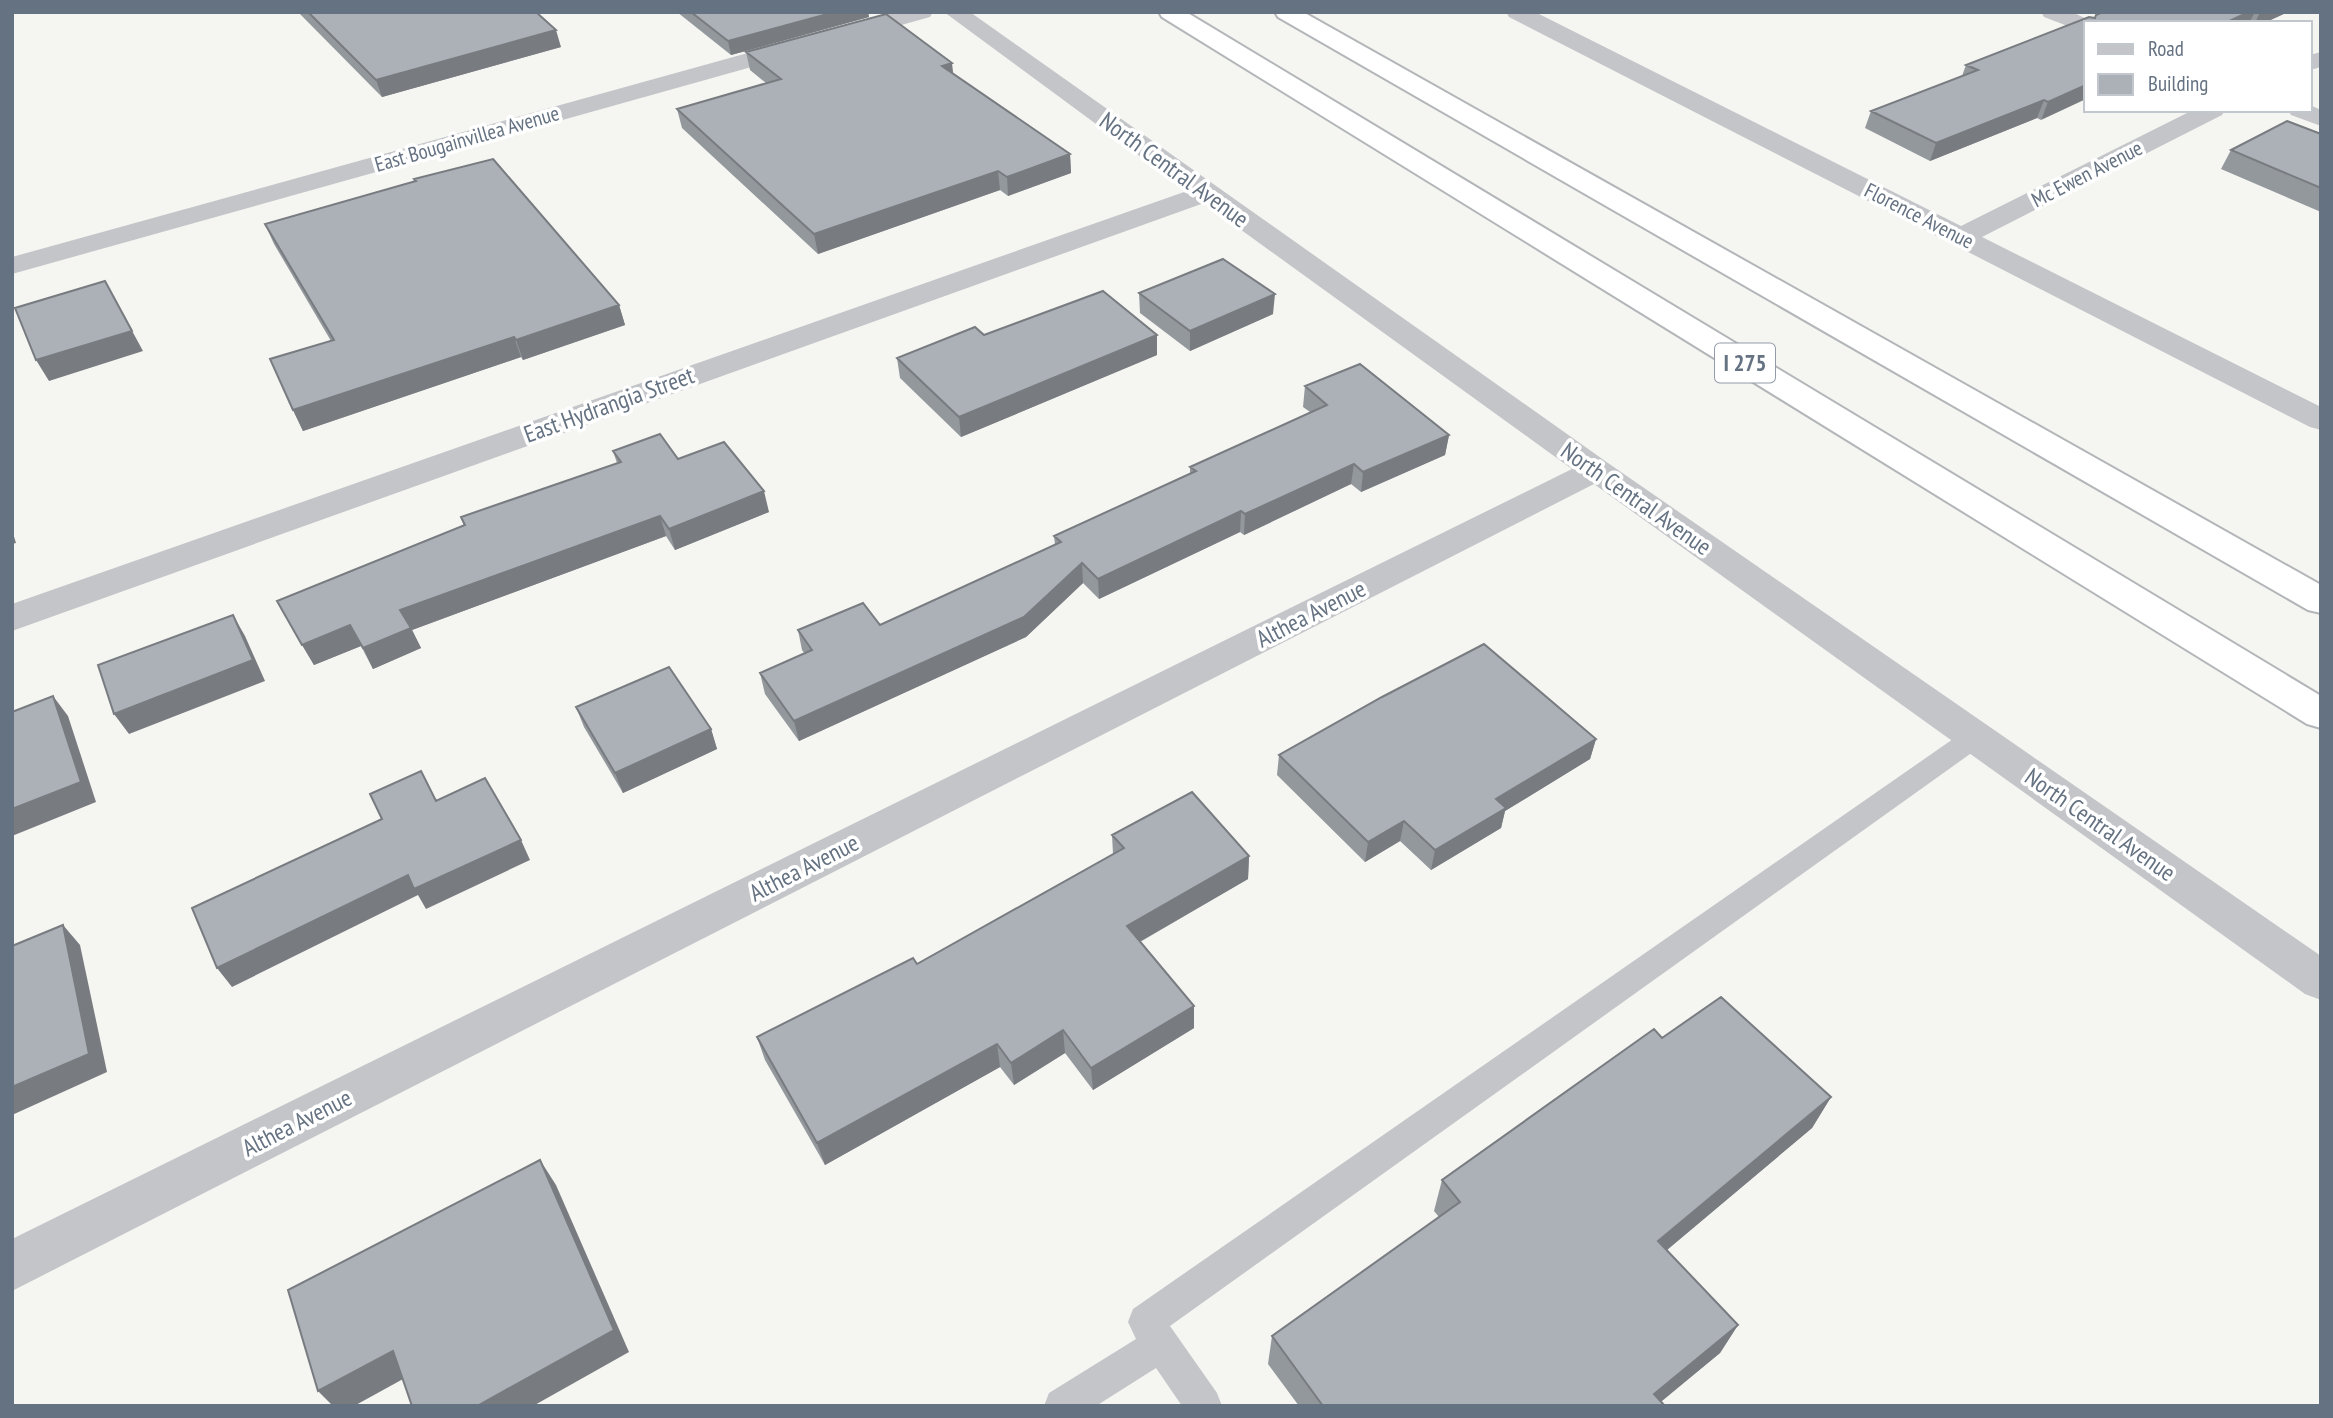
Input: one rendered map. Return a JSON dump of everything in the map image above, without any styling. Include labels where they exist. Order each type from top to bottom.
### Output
[{"type":"highway","name":"I 275","points":[[1170,12],[2321,714]]},
{"type":"highway","points":[[1286,12],[2321,601]]},
{"type":"street","name":"East Bougainvillea Avenue","points":[[12,266],[922,12]]},
{"type":"street","name":"North Central Avenue","points":[[955,12],[1596,470],[2321,981]]},
{"type":"street","name":"Florence Avenue","points":[[1517,12],[2321,420]]},
{"type":"street","points":[[2052,12],[2084,25]]},
{"type":"street","name":"Mc Ewen Avenue","points":[[1961,237],[2209,112]]},
{"type":"street","name":"East Hydrangia Street","points":[[12,618],[1206,193]]},
{"type":"street","name":"Althea Avenue","points":[[12,1266],[1596,470]]},
{"type":"lane","points":[[1204,1406],[1146,1322],[1975,737]]},
{"type":"lane","points":[[1062,1406],[1161,1344]]},
{"type":"building","points":[[308,12],[536,12],[556,30],[376,80]]},
{"type":"building","points":[[691,12],[835,12],[728,41]]},
{"type":"building","points":[[2103,12],[2249,12],[2229,21],[2084,21],[2084,86],[1936,143],[1871,111],[1978,70],[1966,65],[2089,17],[2095,18]]},
{"type":"building","points":[[886,14],[952,63],[942,66],[1070,154],[1007,177],[998,171],[814,234],[677,109],[781,79],[746,52]]},
{"type":"building","points":[[2287,121],[2321,134],[2321,188],[2231,150]]},
{"type":"building","points":[[493,159],[619,305],[293,410],[270,359],[334,340],[265,224],[416,181],[414,179]]},
{"type":"building","points":[[1223,259],[1275,294],[1190,331],[1139,293]]},
{"type":"building","points":[[105,281],[132,331],[36,360],[15,308]]},
{"type":"building","points":[[1103,291],[1157,335],[959,417],[897,358],[975,327],[984,335]]},
{"type":"building","points":[[1360,364],[1449,435],[1363,472],[1354,464],[1245,514],[1241,511],[1098,579],[1082,563],[1024,617],[794,721],[760,673],[812,650],[798,630],[863,603],[880,625],[1061,542],[1054,536],[1196,471],[1190,467],[1327,405],[1305,386]]},
{"type":"building","points":[[660,434],[678,459],[724,442],[764,491],[669,529],[660,516],[400,610],[411,628],[363,648],[350,625],[302,645],[277,601],[465,525],[461,517],[621,462],[613,451]]},
{"type":"building","points":[[233,615],[253,660],[114,714],[98,665]]},
{"type":"building","points":[[1484,644],[1596,739],[1496,799],[1506,808],[1435,850],[1404,821],[1368,842],[1279,755],[1382,697]]},
{"type":"building","points":[[669,667],[711,729],[615,773],[576,707]]},
{"type":"building","points":[[53,696],[81,782],[12,809],[12,712]]},
{"type":"building","points":[[421,771],[436,801],[485,778],[521,840],[414,889],[408,875],[217,968],[192,908],[382,819],[370,794]]},
{"type":"building","points":[[1192,792],[1249,856],[1127,926],[1194,1006],[1091,1068],[1063,1030],[1011,1063],[997,1044],[817,1143],[757,1037],[913,958],[917,964],[1124,848],[1112,835]]},
{"type":"building","points":[[63,925],[89,1054],[12,1087],[12,946]]},
{"type":"building","points":[[1721,997],[1831,1097],[1658,1241],[1738,1325],[1654,1394],[1665,1406],[1323,1406],[1272,1336],[1460,1202],[1442,1180],[1654,1029],[1662,1038]]},
{"type":"building","points":[[540,1160],[614,1330],[477,1406],[412,1406],[393,1351],[318,1391],[288,1290]]}]
